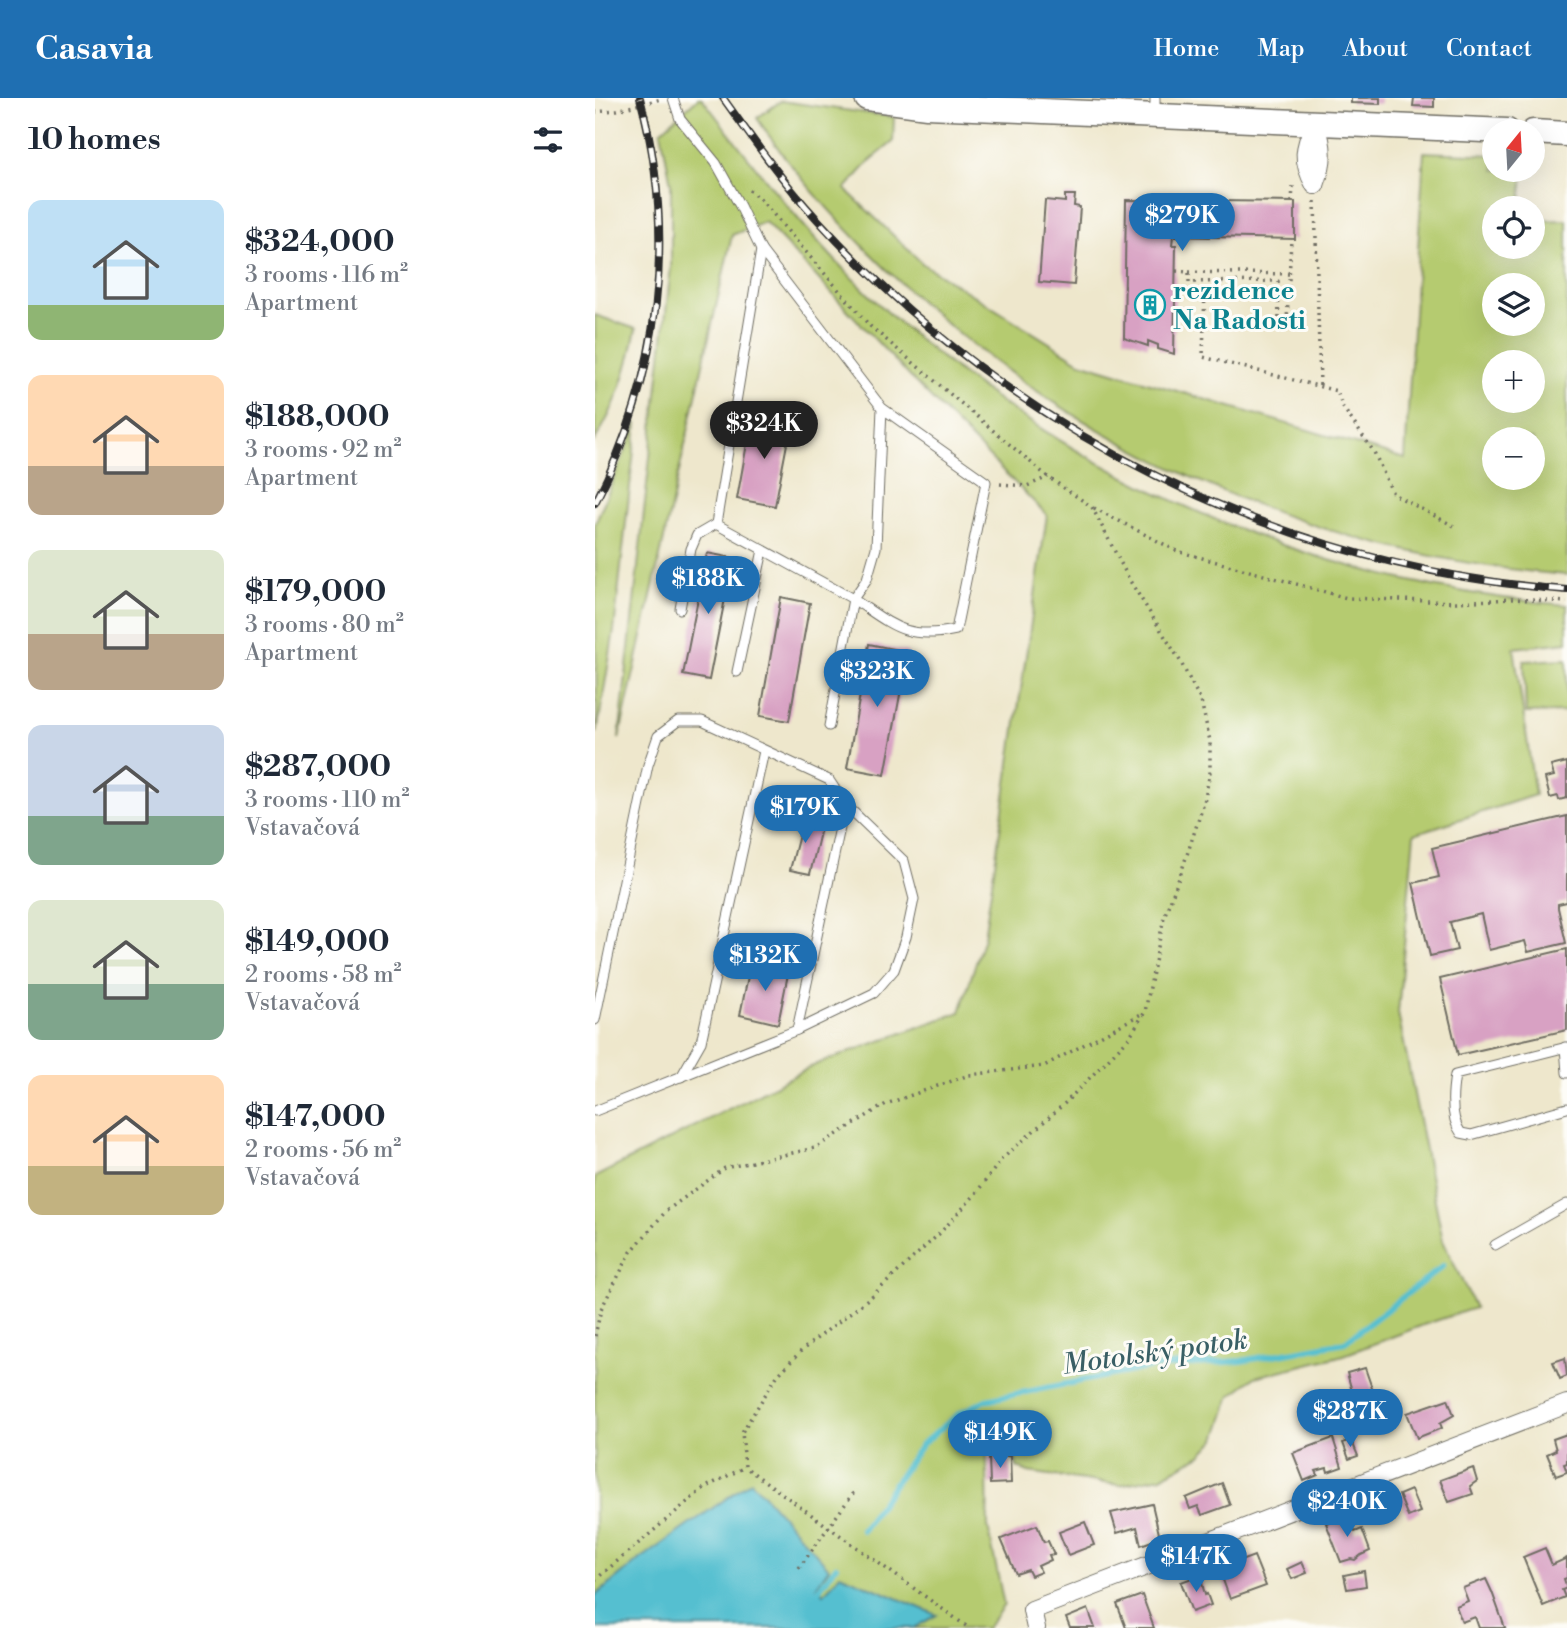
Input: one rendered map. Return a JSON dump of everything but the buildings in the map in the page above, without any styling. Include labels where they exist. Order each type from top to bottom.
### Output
[{"type":"main road","points":[[867,98],[927,106],[1155,107],[1315,123],[1482,130]]},
{"type":"main road","points":[[1545,133],[1567,134]]},
{"type":"street","points":[[1315,123],[1306,142],[1306,169],[1315,185]]},
{"type":"street","points":[[1036,1628],[1032,1610],[1567,1404]]},
{"type":"lane","points":[[673,98],[680,119],[716,163],[761,250],[882,408],[986,482],[956,630],[930,635],[899,630],[853,599],[716,524]]},
{"type":"lane","points":[[716,524],[761,250]]},
{"type":"lane","points":[[828,726],[853,599],[867,579],[876,548],[882,408]]},
{"type":"lane","points":[[680,609],[691,550],[697,535],[716,524]]},
{"type":"lane","points":[[737,672],[763,550]]},
{"type":"lane","points":[[595,1020],[648,765],[658,736],[678,721],[702,721],[829,780],[845,804],[904,861],[914,899],[906,937],[894,970],[874,993],[797,1030],[595,1111]]},
{"type":"lane","points":[[681,1077],[701,1042],[764,751]]},
{"type":"lane","points":[[797,1030],[845,804]]},
{"type":"lane","points":[[1567,1073],[1566,1047],[1455,1075],[1453,1090],[1455,1125],[1461,1133],[1471,1135],[1567,1108]]},
{"type":"lane","points":[[1495,1245],[1567,1204]]},
{"type":"path","points":[[595,112],[617,110],[664,98]]},
{"type":"path","points":[[741,184],[761,200],[870,326],[1048,477],[1092,507],[1177,551],[1347,598],[1567,602]]},
{"type":"path","points":[[1292,202],[1294,184]]},
{"type":"path","points":[[1315,185],[1320,386]]},
{"type":"path","points":[[1189,272],[1189,282],[1278,281],[1279,322],[1287,322],[1291,239]]},
{"type":"path","points":[[1176,271],[1289,274]]},
{"type":"path","points":[[1205,288],[1203,357],[1337,391],[1342,406],[1374,452],[1393,494],[1454,526]]},
{"type":"path","points":[[986,482],[1027,486],[1048,477]]},
{"type":"path","points":[[969,1628],[745,1467],[742,1432],[777,1376],[802,1350],[873,1295],[940,1233],[1003,1159],[1065,1103],[1128,1039],[1145,1012],[1164,917],[1204,803],[1210,772],[1210,741],[1201,701],[1179,659],[1130,581],[1092,507]]},
{"type":"path","points":[[595,1336],[601,1308],[631,1252],[666,1211],[725,1168],[815,1148],[885,1104],[969,1075],[1044,1066],[1145,1012]]},
{"type":"path","points":[[595,1580],[704,1488],[745,1467]]},
{"type":"path","points":[[799,1568],[854,1492]]},
{"type":"green space","points":[[698,98],[702,98],[792,212],[866,292],[966,376],[1042,430],[1123,476],[1207,516],[1293,549],[1383,575],[1474,593],[1567,605],[1567,642],[1514,648],[1535,795],[1414,834],[1398,1013],[1443,1241],[1475,1308],[1344,1355],[1255,1377],[1231,1395],[1216,1439],[1201,1455],[1161,1477],[1119,1485],[1028,1472],[1017,1467],[1006,1413],[986,1411],[988,1527],[1004,1605],[987,1628],[595,1628],[595,1177],[817,1064],[960,1012],[984,937],[1047,515],[916,383],[765,222],[732,235],[619,739],[671,266],[671,184],[661,131]]},
{"type":"green space","points":[[781,101],[894,117],[893,142],[871,160],[845,189],[923,264],[1080,362],[1405,459],[1424,152],[1482,154],[1482,182],[1522,182],[1522,196],[1482,196],[1482,259],[1545,259],[1545,221],[1567,220],[1567,575],[1472,563],[1378,544],[1287,516],[1199,481],[1113,438],[1032,388],[956,331],[849,232],[785,158],[757,118]]},
{"type":"green space","points":[[595,315],[636,329],[621,387],[595,440]]},
{"type":"green space","points":[[637,423],[614,630],[597,733],[595,524]]},
{"type":"green space","points":[[1567,659],[1567,712],[1526,713],[1524,661]]},
{"type":"water","points":[[751,1481],[829,1568],[816,1587],[824,1594],[840,1574],[937,1615],[914,1628],[595,1628],[595,1596],[639,1560]]},
{"type":"waterway","name":"Motolský potok","points":[[862,1530],[922,1444],[959,1414],[986,1400],[1152,1367],[1241,1361],[1345,1342],[1443,1266]]},
{"type":"waterway","name":"Motolský potok","points":[[815,1595],[836,1566]]},
{"type":"railway","points":[[595,503],[635,406],[648,355],[656,304],[658,201],[640,98]]},
{"type":"railway","points":[[723,98],[804,205],[893,295],[976,364],[1064,424],[1157,476],[1254,519],[1356,552],[1460,576],[1567,590]]},
{"type":"place","name":"rezidence Na Radosti","points":[[1150,305]]}]
